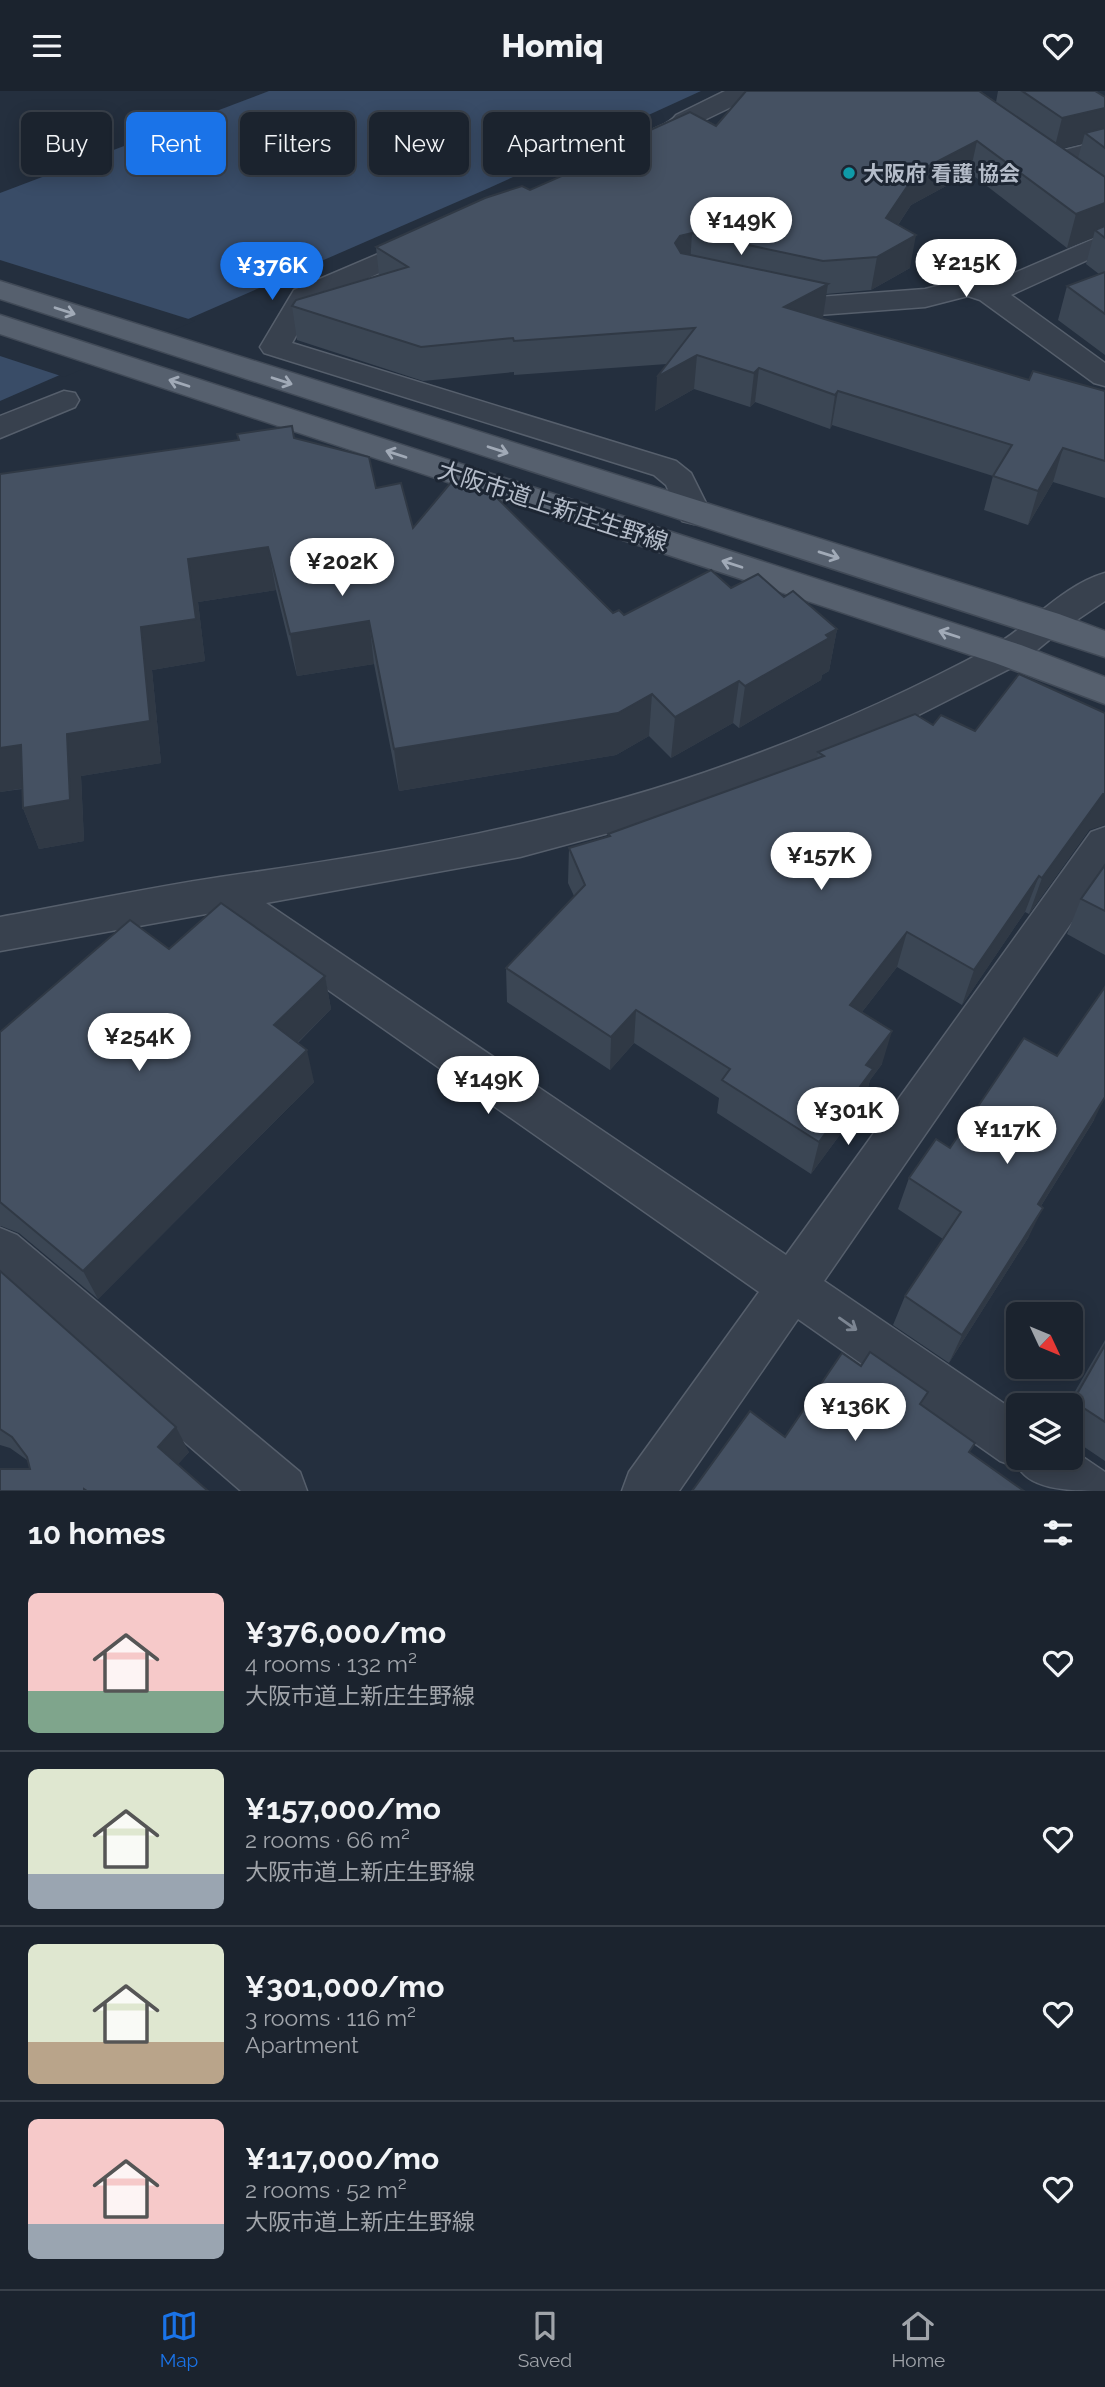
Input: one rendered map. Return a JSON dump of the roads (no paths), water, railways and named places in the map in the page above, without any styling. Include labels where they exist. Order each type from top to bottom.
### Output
[{"type":"main road","name":"大阪市道上新庄生野線","points":[[0,290],[694,513],[1047,623],[1105,644]]},
{"type":"main road","name":"大阪市道上新庄生野線","points":[[0,324],[1009,654],[1105,691]]},
{"type":"street","points":[[650,141],[680,127],[685,120],[745,91]]},
{"type":"street","points":[[1105,148],[1038,155],[1105,201]]},
{"type":"street","points":[[454,229],[304,296],[275,348],[665,468],[680,479],[694,513]]},
{"type":"street","points":[[990,294],[1105,242]]},
{"type":"street","points":[[740,289],[818,306],[925,298],[970,287],[990,294],[1105,377]]},
{"type":"street","points":[[0,428],[64,400]]},
{"type":"street","points":[[0,934],[520,841],[631,812],[744,774],[870,723],[1009,654],[1047,623],[1105,585]]},
{"type":"street","points":[[648,1491],[1105,843]]},
{"type":"street","points":[[221,894],[1006,1435]]},
{"type":"street","points":[[0,1251],[281,1491]]},
{"type":"street","points":[[1057,1470],[1087,1491]]},
{"type":"water","points":[[269,91],[701,91],[650,114],[650,112],[483,112],[483,175],[517,175],[0,401],[0,193],[47,175],[112,175],[112,151],[126,145],[126,175],[226,175],[226,112],[214,112]]},
{"type":"place","name":"大阪府 看護 協会","points":[[849,173]]}]
